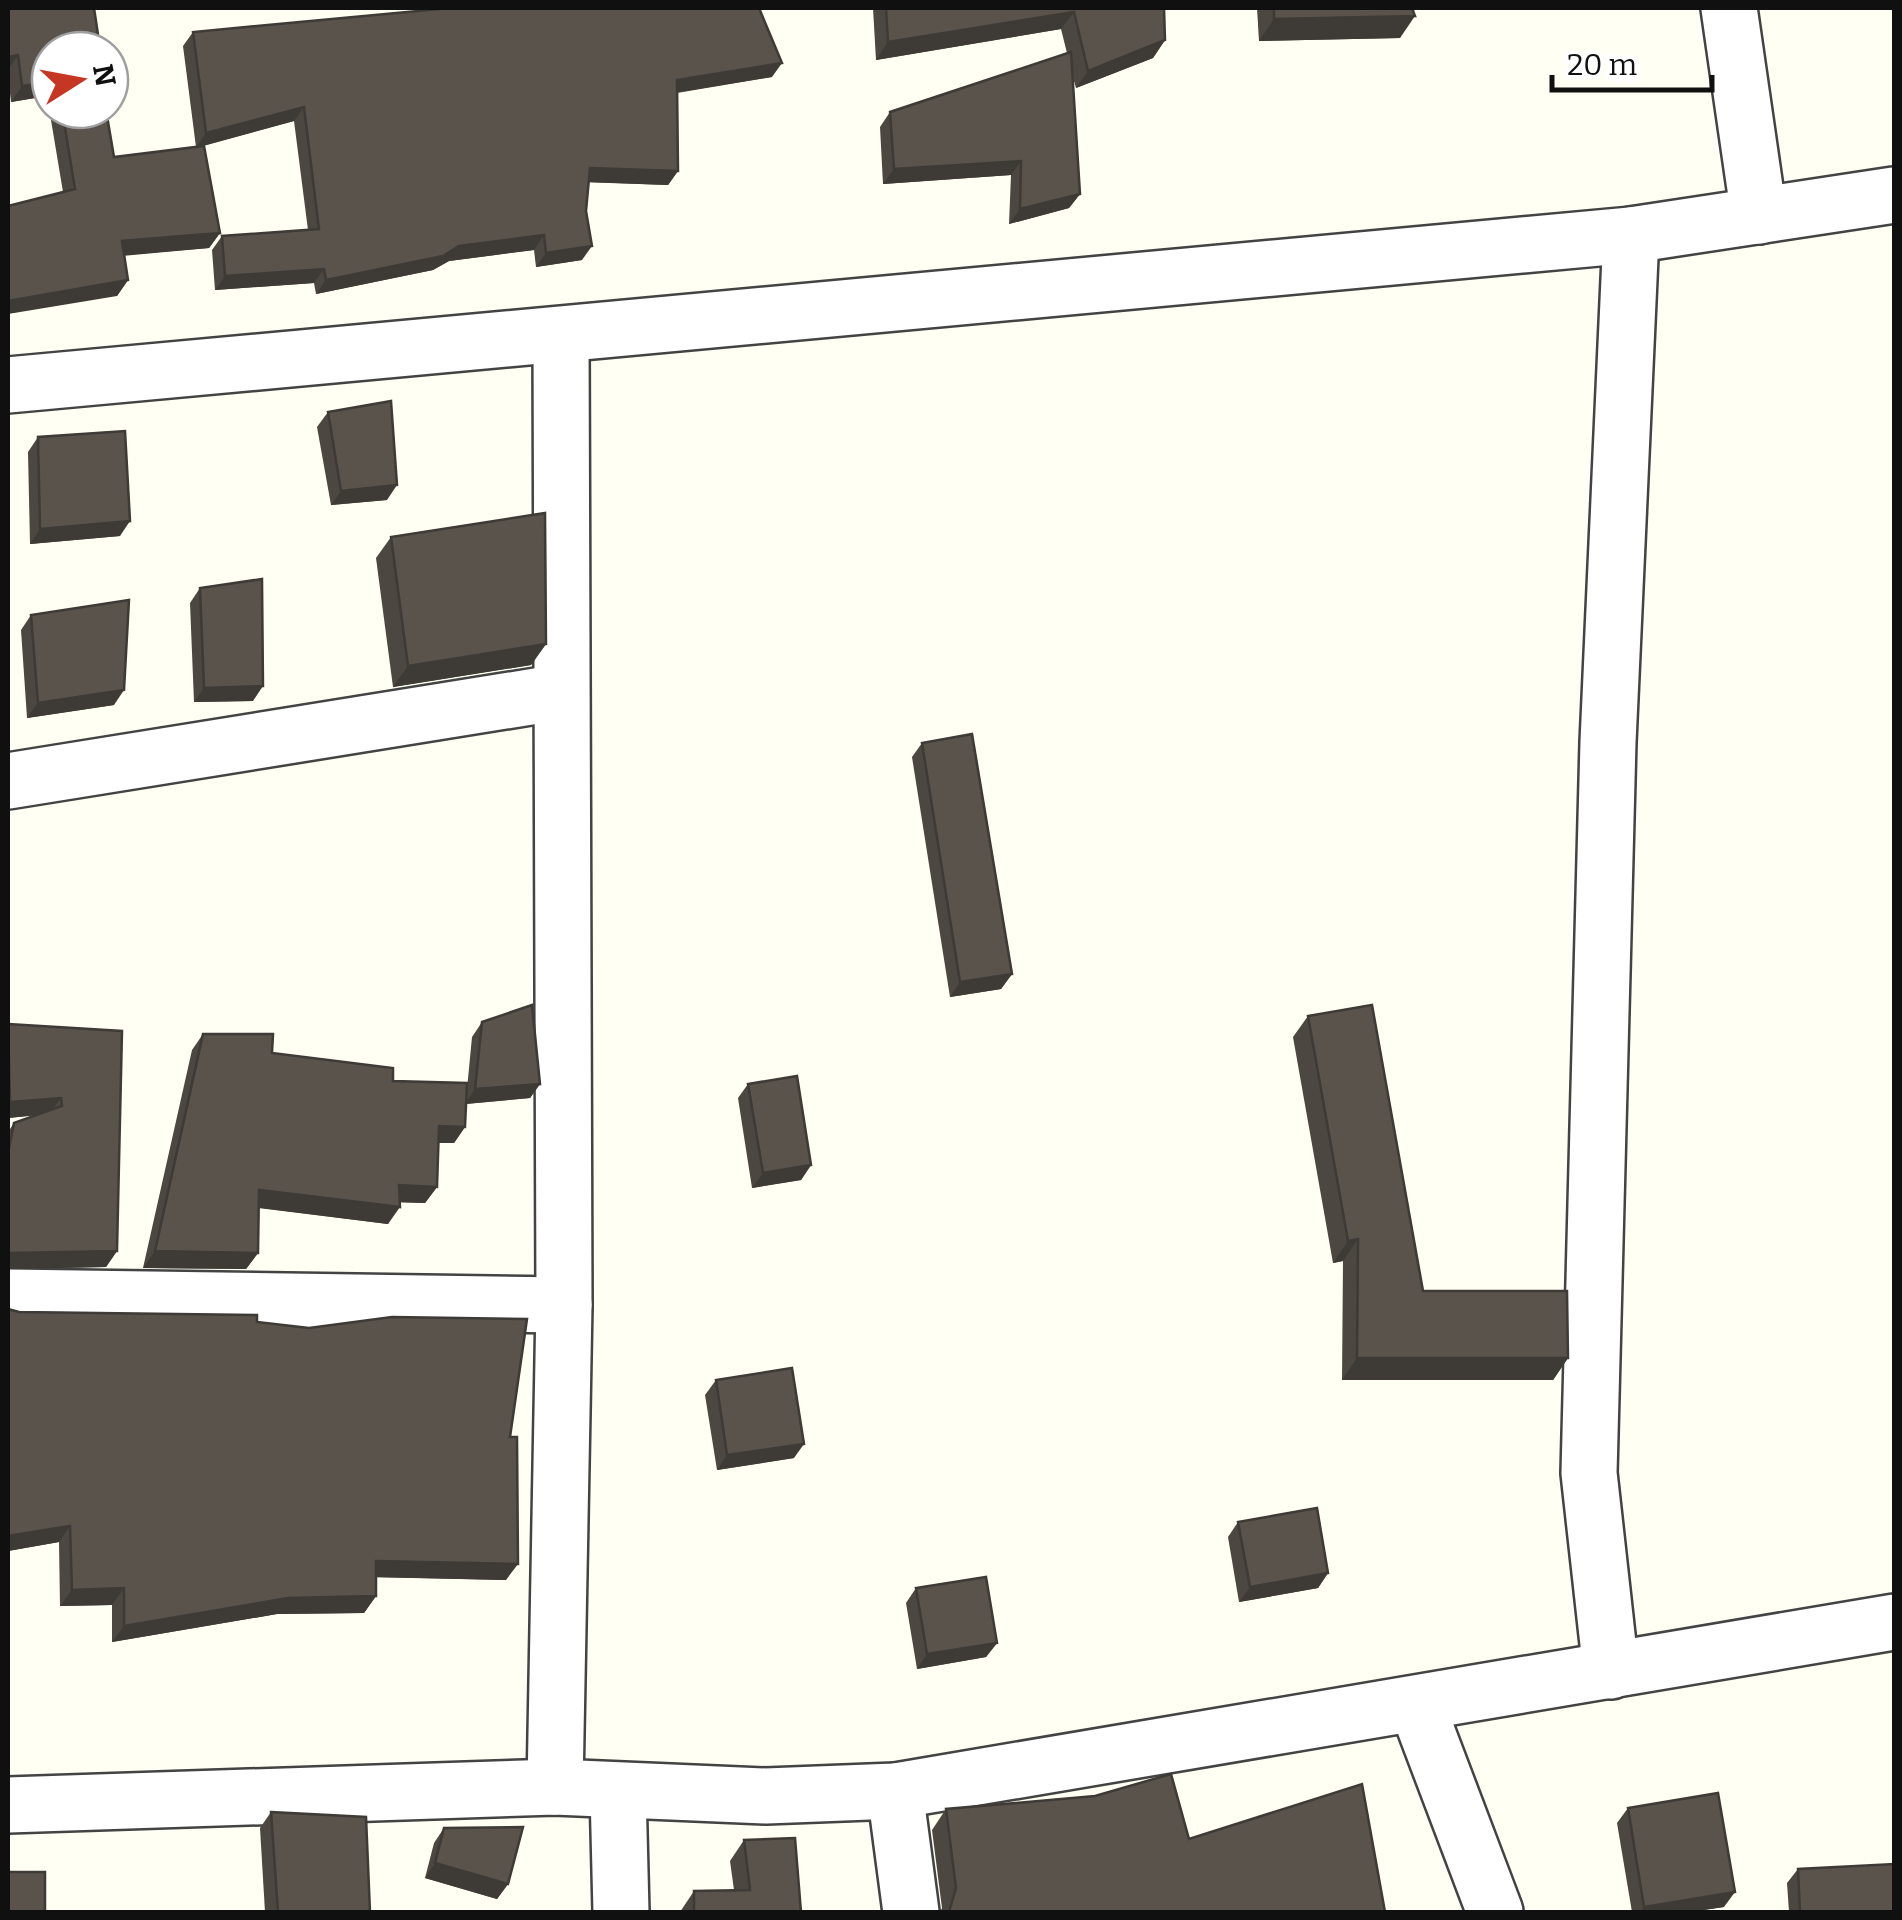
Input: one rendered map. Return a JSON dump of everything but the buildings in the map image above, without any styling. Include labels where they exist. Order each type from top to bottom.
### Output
[{"type":"street","points":[[1729,8],[1759,216]]},
{"type":"street","points":[[8,385],[1631,234],[1894,195]]},
{"type":"street","points":[[1611,1671],[1589,1473],[1608,742],[1631,234]]},
{"type":"street","points":[[554,1786],[564,1305],[560,336]]},
{"type":"street","points":[[8,781],[561,692]]},
{"type":"street","points":[[8,1297],[564,1305]]},
{"type":"street","points":[[8,1805],[554,1786],[766,1796],[895,1791],[1417,1706],[1894,1622]]},
{"type":"street","points":[[1417,1706],[1495,1912]]},
{"type":"street","points":[[618,1791],[622,1912]]},
{"type":"street","points":[[895,1791],[911,1912]]}]
